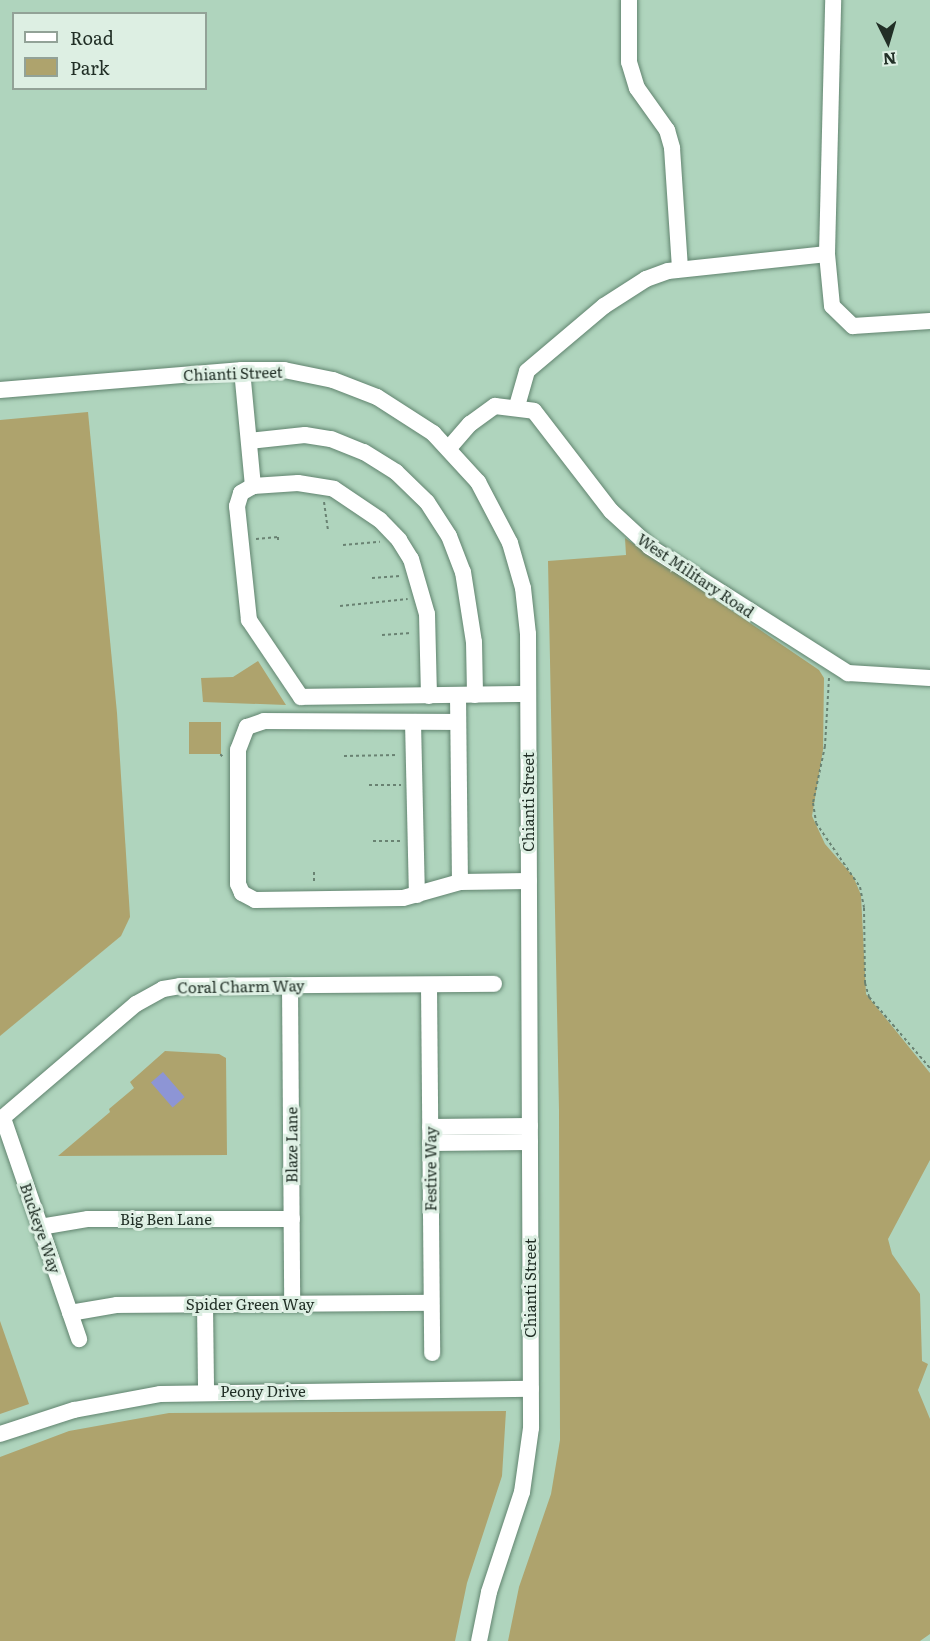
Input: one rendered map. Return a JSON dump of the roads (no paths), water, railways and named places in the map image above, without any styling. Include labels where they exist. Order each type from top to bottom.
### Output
[{"type":"street","points":[[629,0],[629,62],[637,88],[667,130],[672,148],[680,269]]},
{"type":"street","points":[[833,0],[827,254],[832,306],[853,326],[930,321]]},
{"type":"street","points":[[449,448],[470,424],[495,406],[517,406],[527,371],[604,306],[646,279],[680,269],[827,254]]},
{"type":"street","points":[[242,370],[253,486]]},
{"type":"street","name":"Chianti Street","points":[[0,390],[242,370],[309,374],[356,388],[397,407],[449,448],[490,501],[518,565],[526,611],[528,694],[531,1389],[529,1449],[522,1492],[489,1592],[479,1641]]},
{"type":"street","name":"West Military Road","points":[[517,406],[534,411],[633,533],[830,664],[863,677],[930,678]]},
{"type":"street","points":[[249,441],[305,435],[331,439],[364,452],[396,472],[427,502],[449,536],[463,572],[474,642],[475,695]]},
{"type":"street","points":[[429,696],[427,614],[411,559],[399,540],[380,520],[334,489],[298,483],[253,486],[241,493],[237,507],[249,620],[301,697],[429,696],[528,694]]},
{"type":"street","points":[[458,695],[460,882]]},
{"type":"street","points":[[458,722],[264,721],[247,728],[238,750],[238,884],[246,897],[255,900],[417,895],[460,882],[529,881]]},
{"type":"street","points":[[413,722],[417,895]]},
{"type":"street","name":"Coral Charm Way","points":[[1,1119],[153,993],[180,986],[494,984]]},
{"type":"street","name":"Festive Way","points":[[429,985],[432,1353]]},
{"type":"street","name":"Blaze Lane","points":[[290,986],[292,1304]]},
{"type":"street","name":"Buckeye Way","points":[[1,1119],[79,1339]]},
{"type":"street","points":[[430,1135],[530,1134]]},
{"type":"street","name":"Big Ben Lane","points":[[40,1227],[88,1219],[292,1219]]},
{"type":"street","name":"Spider Green Way","points":[[70,1313],[105,1305],[431,1303]]},
{"type":"street","points":[[205,1304],[206,1392]]},
{"type":"street","name":"Peony Drive","points":[[0,1434],[44,1417],[103,1403],[206,1392],[531,1389]]},
{"type":"water","points":[[163,1072],[185,1097],[173,1107],[151,1082]]}]
